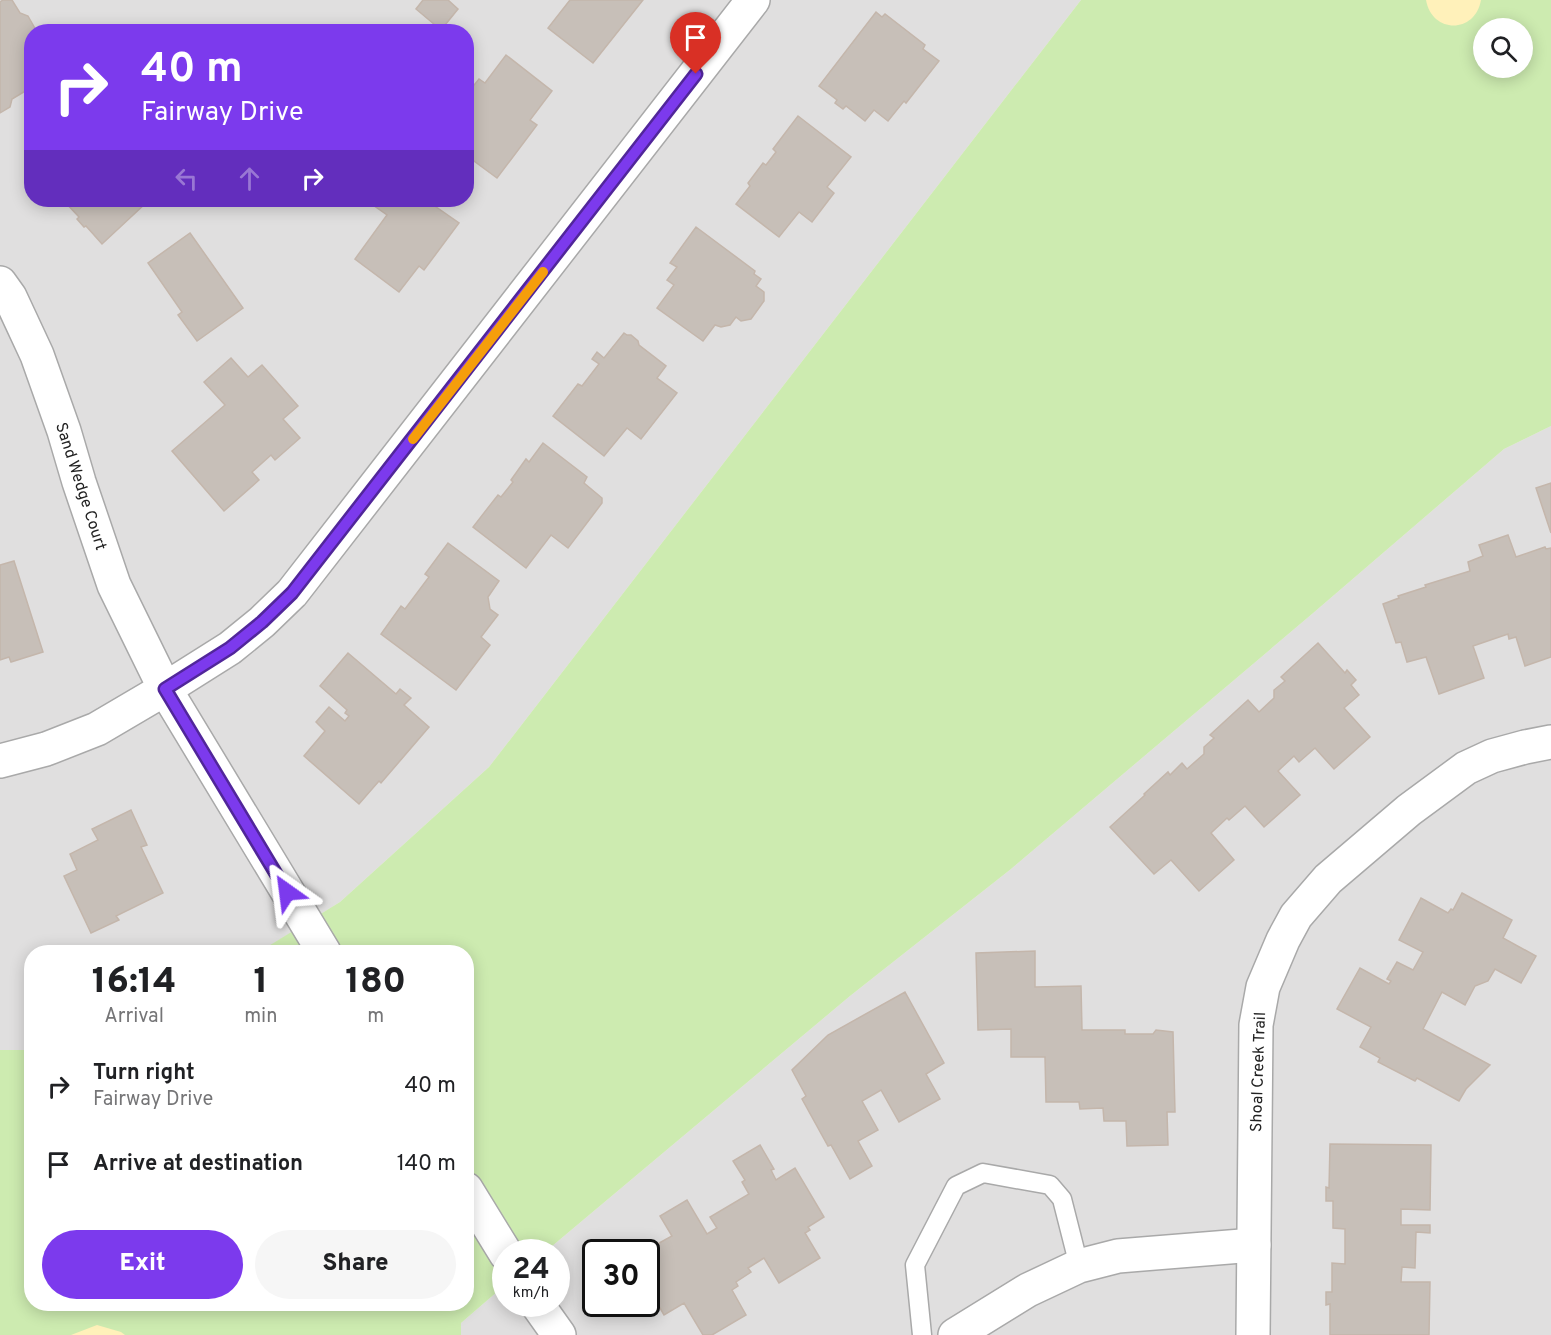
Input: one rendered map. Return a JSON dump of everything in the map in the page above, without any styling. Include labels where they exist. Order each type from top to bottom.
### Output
[{"type":"street","points":[[0,761],[46,749],[97,729],[230,648],[292,593],[753,0]]},
{"type":"street","name":"Sand Wedge Court","points":[[0,283],[10,297],[37,355],[114,585],[165,689],[320,945]]},
{"type":"street","name":"Shoal Creek Trail","points":[[1253,1335],[1256,1025],[1263,987],[1283,940],[1296,916],[1328,879],[1409,810],[1466,768],[1492,756],[1551,742]]},
{"type":"street","points":[[474,1202],[497,1239]]},
{"type":"street","points":[[955,1335],[1028,1290],[1079,1266],[1118,1256],[1254,1245]]},
{"type":"street","points":[[546,1317],[559,1335]]},
{"type":"lane","points":[[922,1335],[915,1264],[956,1186],[983,1173],[1050,1185],[1062,1199],[1079,1266]]},
{"type":"shaded area","points":[[0,0],[1081,0],[489,767],[340,902],[271,945],[24,945],[24,1050],[0,1050]]},
{"type":"shaded area","points":[[1551,426],[1551,1335],[461,1335],[461,1323],[492,1296],[492,1317],[570,1317],[570,1239],[560,1239],[850,996],[1011,869],[1504,449]]},
{"type":"green space","points":[[1081,0],[1551,0],[1551,426],[1504,449],[1011,869],[850,996],[560,1239],[492,1239],[492,1296],[461,1323],[461,1335],[0,1335],[0,1050],[24,1050],[24,1311],[474,1311],[474,945],[270,945],[340,902],[489,767]]},
{"type":"sand","points":[[1426,0],[1481,0],[1471,19],[1454,26],[1436,19]]},
{"type":"sand","points":[[97,1325],[121,1332],[125,1335],[71,1335]]},
{"type":"building","points":[[12,0],[20,13],[28,16],[32,24],[24,24],[24,92],[12,99],[10,107],[0,113],[0,2]]},
{"type":"building","points":[[423,0],[448,0],[458,9],[446,24],[434,24],[416,9]]},
{"type":"building","points":[[570,0],[643,0],[593,63],[548,28]]},
{"type":"building","points":[[876,12],[882,17],[885,14],[925,45],[923,49],[939,61],[906,103],[904,101],[888,121],[874,110],[865,121],[846,106],[843,109],[835,103],[837,100],[819,86]]},
{"type":"building","points":[[506,55],[552,91],[530,120],[537,125],[497,178],[474,161],[474,85],[479,79],[485,83]]},
{"type":"building","points":[[798,116],[851,157],[827,187],[834,193],[812,222],[799,212],[779,237],[736,204],[763,163],[766,165],[776,152],[773,149]]},
{"type":"building","points":[[70,207],[142,207],[102,244],[77,219],[79,217]]},
{"type":"building","points":[[376,207],[436,207],[459,223],[424,270],[419,266],[399,292],[355,259],[387,215]]},
{"type":"building","points":[[696,227],[755,271],[754,274],[761,279],[756,286],[764,292],[764,301],[751,319],[741,321],[736,317],[730,325],[721,327],[715,325],[703,341],[657,308],[674,285],[667,280],[677,267],[670,263]]},
{"type":"building","points":[[190,233],[243,308],[197,341],[178,315],[182,312],[148,263]]},
{"type":"building","points":[[624,333],[631,335],[639,345],[666,366],[657,378],[677,393],[641,439],[627,428],[604,456],[553,416],[578,384],[582,386],[599,364],[592,359],[597,352],[604,358]]},
{"type":"building","points":[[231,358],[248,377],[262,365],[298,406],[283,419],[300,438],[275,460],[271,455],[252,472],[259,480],[224,511],[172,451],[225,405],[204,382]]},
{"type":"building","points":[[543,443],[587,477],[584,483],[602,498],[602,503],[568,548],[551,535],[526,568],[473,527],[498,495],[501,497],[513,482],[511,480],[526,459],[529,462]]},
{"type":"building","points":[[1551,483],[1551,533],[1536,488]]},
{"type":"building","points":[[1508,535],[1516,557],[1545,547],[1546,549],[1551,548],[1551,657],[1525,666],[1516,637],[1509,639],[1508,634],[1473,646],[1484,678],[1439,694],[1426,657],[1407,662],[1401,642],[1396,643],[1383,604],[1399,598],[1398,596],[1426,587],[1425,585],[1470,571],[1468,562],[1483,556],[1479,545]]},
{"type":"building","points":[[448,543],[499,581],[488,597],[490,609],[498,615],[481,637],[490,645],[456,690],[381,634],[401,606],[405,609],[429,577],[425,574]]},
{"type":"building","points":[[14,561],[43,652],[11,662],[9,657],[0,660],[0,565]]},
{"type":"building","points":[[1318,643],[1345,673],[1347,670],[1356,680],[1351,685],[1359,695],[1344,708],[1370,737],[1334,769],[1315,748],[1299,762],[1294,756],[1278,771],[1300,795],[1264,827],[1245,806],[1211,833],[1234,860],[1199,891],[1171,860],[1154,874],[1110,827],[1168,772],[1170,775],[1182,763],[1187,769],[1204,754],[1204,747],[1214,738],[1210,735],[1248,700],[1259,712],[1274,698],[1274,690],[1285,681],[1281,677]]},
{"type":"building","points":[[348,653],[396,694],[400,689],[411,698],[404,705],[429,727],[381,783],[379,781],[359,804],[304,756],[325,731],[316,722],[329,707],[345,721],[349,716],[345,713],[347,710],[320,686]]},
{"type":"building","points":[[131,810],[147,845],[141,847],[163,893],[116,916],[119,920],[91,933],[64,876],[77,870],[70,854],[98,840],[92,829]]},
{"type":"building","points":[[1462,893],[1512,920],[1503,938],[1536,956],[1521,983],[1495,969],[1488,981],[1475,986],[1465,1005],[1442,992],[1423,1029],[1490,1065],[1466,1089],[1459,1101],[1417,1078],[1415,1081],[1378,1062],[1380,1058],[1360,1047],[1371,1027],[1337,1009],[1360,968],[1389,984],[1391,981],[1387,979],[1397,962],[1413,970],[1423,952],[1399,940],[1421,898],[1448,913],[1451,909],[1453,910]]},
{"type":"building","points":[[1035,951],[1035,987],[1081,986],[1082,1030],[1125,1030],[1125,1034],[1153,1034],[1156,1030],[1173,1032],[1175,1112],[1167,1112],[1168,1145],[1127,1146],[1126,1121],[1104,1121],[1103,1108],[1080,1109],[1079,1102],[1046,1102],[1045,1057],[1011,1057],[1011,1029],[978,1030],[976,953]]},
{"type":"building","points":[[905,992],[944,1063],[926,1074],[940,1099],[899,1122],[881,1090],[862,1101],[878,1130],[858,1141],[872,1166],[850,1179],[831,1145],[828,1146],[802,1099],[806,1096],[792,1070],[828,1035]]},
{"type":"building","points":[[1330,1144],[1431,1145],[1430,1210],[1401,1209],[1401,1225],[1430,1225],[1430,1233],[1416,1232],[1415,1268],[1402,1267],[1401,1282],[1430,1282],[1429,1335],[1330,1335],[1330,1304],[1326,1305],[1326,1292],[1332,1292],[1332,1263],[1345,1264],[1345,1229],[1333,1228],[1333,1201],[1326,1201],[1326,1187],[1329,1188]]},
{"type":"building","points":[[760,1145],[774,1169],[771,1170],[776,1180],[795,1168],[824,1217],[808,1227],[810,1230],[805,1233],[820,1258],[779,1283],[764,1258],[748,1268],[751,1272],[736,1282],[738,1286],[732,1290],[746,1315],[712,1335],[703,1335],[684,1303],[664,1315],[660,1308],[660,1243],[672,1236],[660,1216],[687,1200],[707,1234],[717,1228],[710,1217],[749,1194],[742,1182],[745,1180],[733,1161]]},
{"type":"slow traffic","points":[[413,439],[543,272]]},
{"type":"route","points":[[287,892],[165,689],[230,648],[292,593],[696,74]]}]
